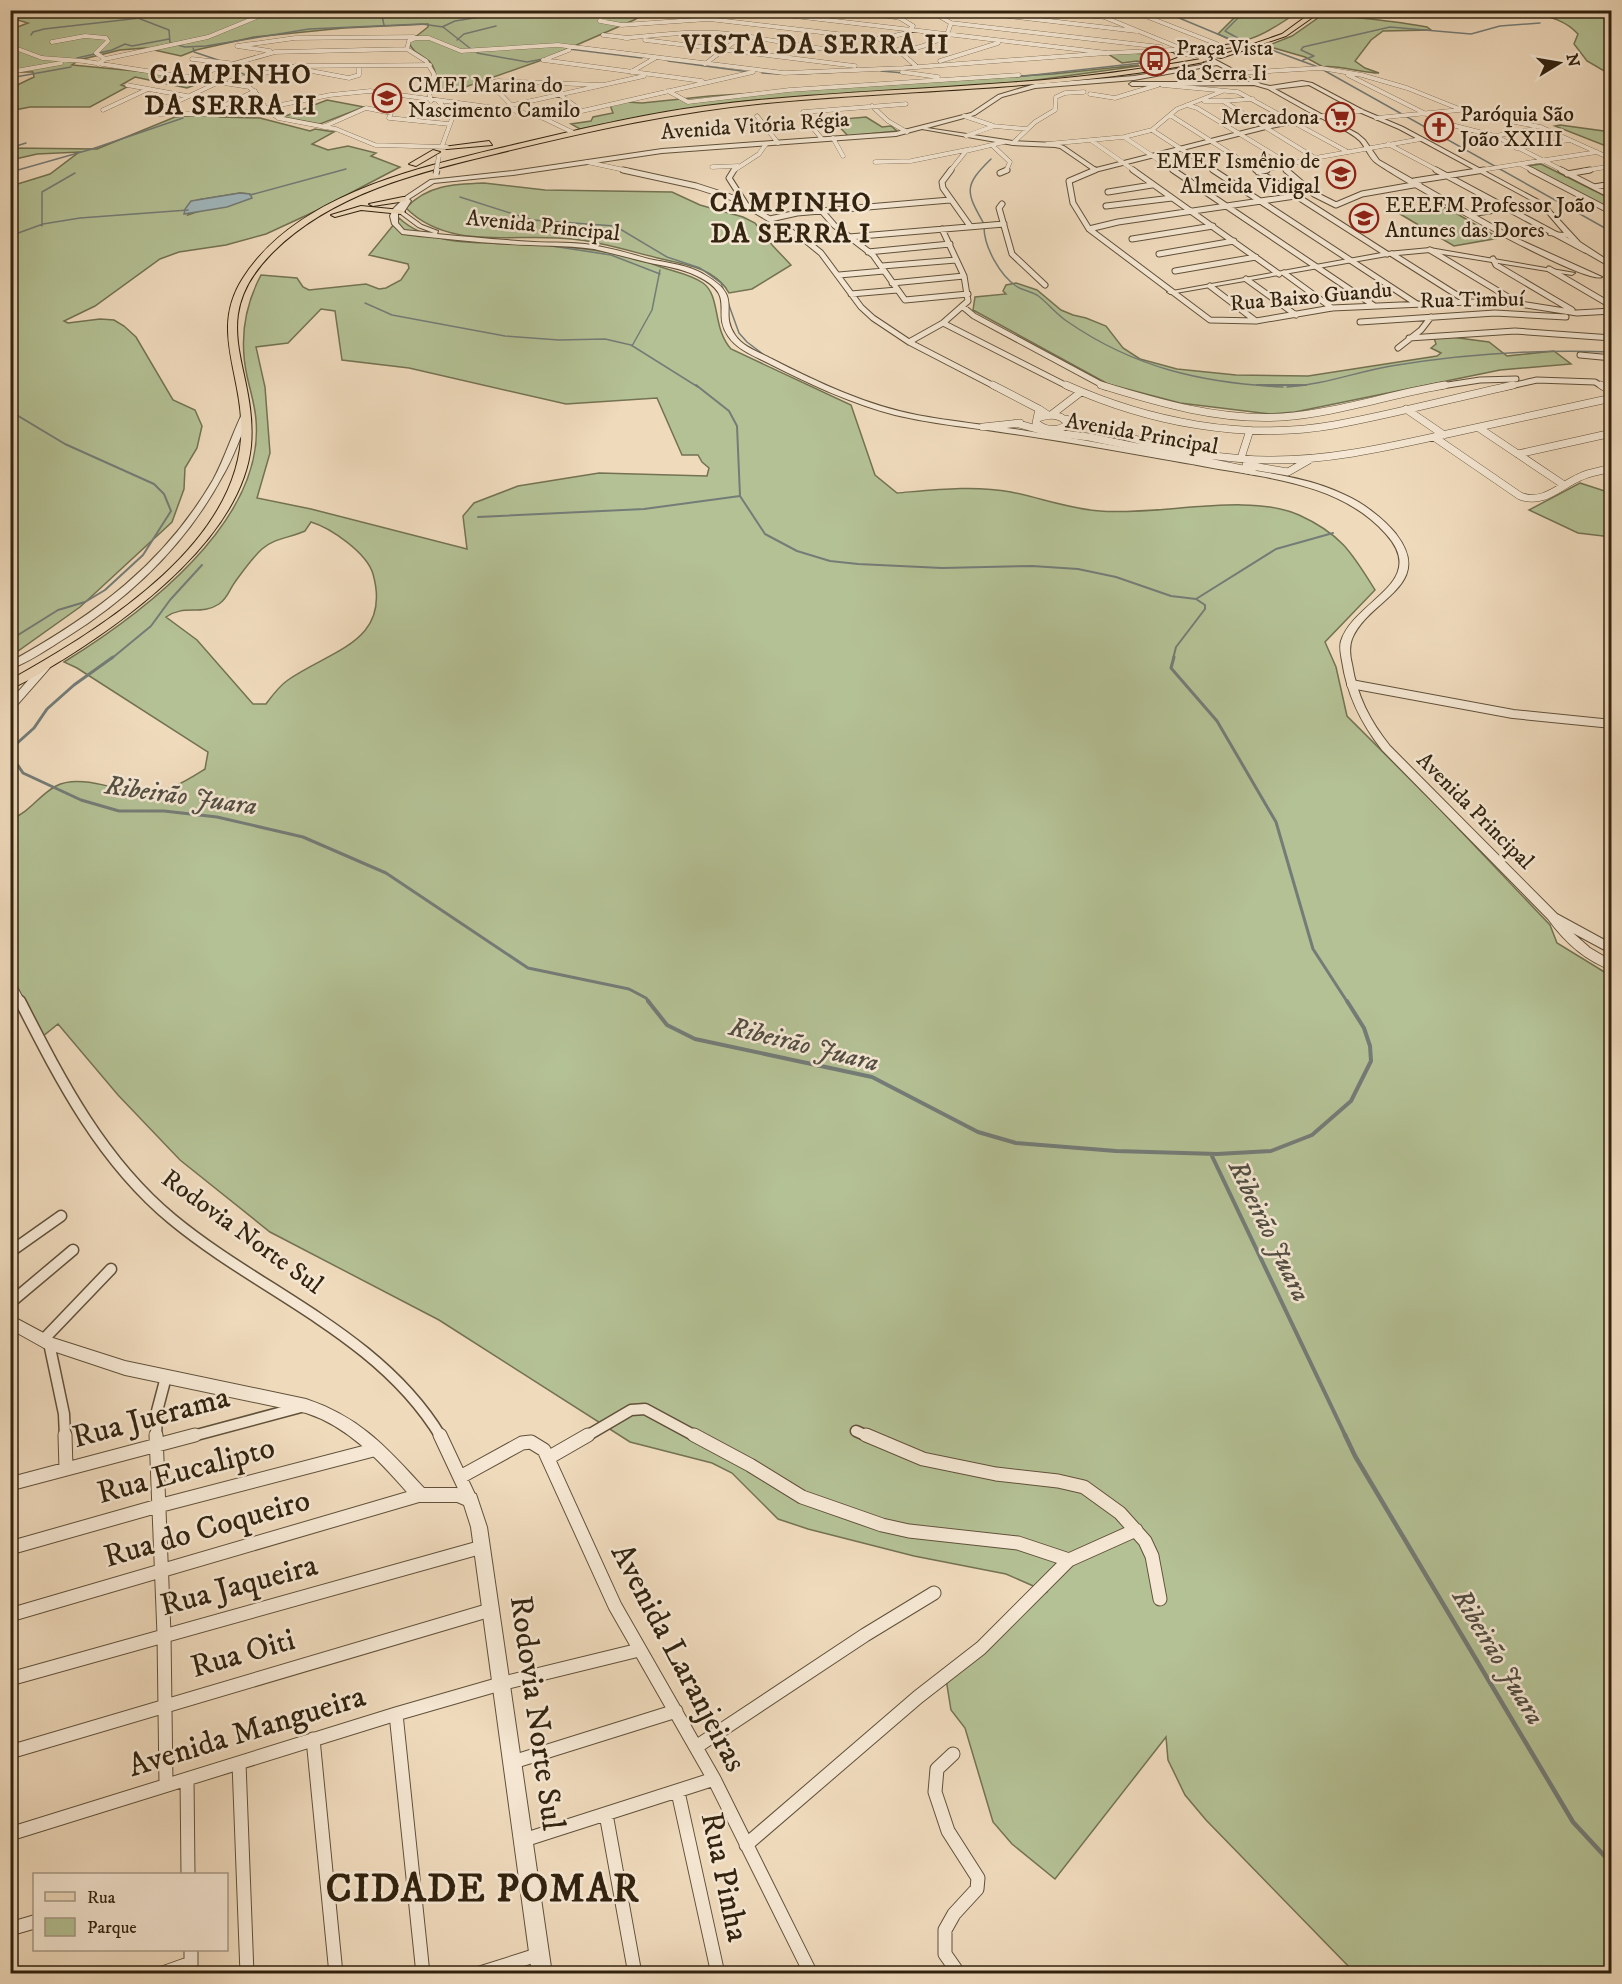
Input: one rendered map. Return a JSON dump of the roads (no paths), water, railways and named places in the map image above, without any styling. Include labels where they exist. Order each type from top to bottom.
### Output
[{"type":"main road","points":[[1217,58],[1276,35],[1312,10]]},
{"type":"main road","points":[[961,89],[1110,77],[1200,55],[1217,58],[1287,37],[1320,10]]},
{"type":"main road","points":[[349,199],[372,182],[431,156],[439,150],[571,132],[706,108],[1125,73],[1200,55],[1252,46]]},
{"type":"main road","points":[[1071,79],[1171,59],[1183,51]]},
{"type":"main road","points":[[1155,52],[1171,54],[1174,57],[1171,59]]},
{"type":"main road","points":[[924,90],[1035,86]]},
{"type":"main road","points":[[10,685],[48,664],[147,594],[208,532],[236,483],[246,449],[246,414],[232,351],[232,312],[239,292],[267,254],[317,216],[349,199],[412,172],[571,132]]},
{"type":"main road","points":[[375,188],[359,201],[367,205],[398,210]]},
{"type":"main road","points":[[367,205],[403,199]]},
{"type":"main road","points":[[294,232],[354,209],[398,210]]},
{"type":"street","points":[[98,64],[105,59],[210,36],[274,10]]},
{"type":"street","points":[[687,10],[640,11],[601,16],[600,21],[622,25],[709,19],[856,37],[892,37],[910,31],[913,26],[909,21],[885,14],[851,10]]},
{"type":"street","points":[[743,10],[1108,53]]},
{"type":"street","points":[[885,14],[889,10]]},
{"type":"street","points":[[929,10],[951,23],[1169,48],[1200,55],[1217,44],[1138,11],[1104,17],[1034,10]]},
{"type":"street","points":[[957,10],[1126,28]]},
{"type":"street","points":[[813,19],[816,12]]},
{"type":"street","points":[[1040,32],[1060,12]]},
{"type":"street","points":[[1104,17],[1169,48]]},
{"type":"street","points":[[704,32],[709,19]]},
{"type":"street","points":[[776,27],[813,19]]},
{"type":"street","points":[[625,38],[704,32],[863,51],[898,50],[919,47],[948,35],[952,28],[951,23]]},
{"type":"street","points":[[603,35],[875,69]]},
{"type":"street","points":[[52,42],[85,36],[106,38],[106,43],[96,53],[105,59]]},
{"type":"street","points":[[705,64],[742,36]]},
{"type":"street","points":[[1060,48],[1072,36]]},
{"type":"street","points":[[431,101],[429,92],[434,74],[430,65],[407,49],[275,52],[237,46],[257,41],[295,38],[416,37],[431,38],[449,48],[461,51],[545,46],[757,72],[822,73],[1108,53],[1183,51],[1200,55]]},
{"type":"street","points":[[407,49],[409,41],[416,37]]},
{"type":"street","points":[[825,62],[856,37]]},
{"type":"street","points":[[923,66],[1004,42]]},
{"type":"street","points":[[10,46],[37,57],[78,60],[249,87],[278,118],[342,131],[375,145],[439,150]]},
{"type":"street","points":[[545,46],[705,64],[785,76],[789,90]]},
{"type":"street","points":[[1155,52],[1169,48]]},
{"type":"street","points":[[569,50],[543,60],[708,82]]},
{"type":"street","points":[[898,50],[916,66]]},
{"type":"street","points":[[1078,50],[1083,52],[1080,56]]},
{"type":"street","points":[[186,78],[275,52]]},
{"type":"street","points":[[192,58],[231,63]]},
{"type":"street","points":[[1116,80],[1217,58],[1259,85]]},
{"type":"street","points":[[631,72],[653,59]]},
{"type":"street","points":[[10,72],[78,60]]},
{"type":"street","points":[[668,91],[687,102],[789,90],[1019,75],[1007,61]]},
{"type":"street","points":[[430,65],[288,67],[248,78],[217,83],[155,112],[159,114],[244,114],[342,93],[386,92],[431,101],[517,111],[560,124],[571,132]]},
{"type":"street","points":[[288,67],[349,78],[358,75],[359,66]]},
{"type":"street","points":[[1239,73],[1321,68],[1343,72],[1388,83],[1461,110],[1541,128],[1611,159]]},
{"type":"street","points":[[889,69],[956,80]]},
{"type":"street","points":[[560,95],[582,111],[757,72]]},
{"type":"street","points":[[1343,72],[1444,123],[1495,136],[1541,162],[1611,196]]},
{"type":"street","points":[[500,108],[650,75]]},
{"type":"street","points":[[342,93],[350,81],[349,78]]},
{"type":"street","points":[[1116,80],[1122,83],[1160,85],[1251,81]]},
{"type":"street","name":"Avenida Vitória Régia","points":[[439,180],[470,178],[662,151],[907,132],[979,111],[1008,93],[1035,86],[1116,80]]},
{"type":"street","points":[[517,111],[489,85],[494,81],[604,85]]},
{"type":"street","points":[[1170,292],[1390,254],[1430,250],[1602,278],[1554,260],[1377,161],[1364,141],[1323,116],[1270,88],[1239,82]]},
{"type":"street","points":[[1088,92],[1090,83]]},
{"type":"street","points":[[1270,88],[1306,83],[1421,139],[1542,204],[1585,250]]},
{"type":"street","points":[[1369,87],[1388,83]]},
{"type":"street","points":[[1078,84],[1084,86],[1088,92]]},
{"type":"street","points":[[127,85],[187,96]]},
{"type":"street","points":[[1013,143],[1027,129],[1055,110],[1056,97],[1065,93],[1088,92],[1101,98],[1120,98],[1160,85]]},
{"type":"street","points":[[1184,85],[1225,90],[1253,99],[1346,151]]},
{"type":"street","points":[[103,110],[148,89]]},
{"type":"street","points":[[921,129],[1013,143],[1047,144],[1124,137],[1152,130],[1187,105],[1225,90]]},
{"type":"street","points":[[206,114],[255,91]]},
{"type":"street","points":[[1199,101],[1253,99]]},
{"type":"street","points":[[1223,101],[1315,158]]},
{"type":"street","points":[[439,102],[453,116],[439,150],[439,180]]},
{"type":"street","points":[[822,139],[803,114],[906,104]]},
{"type":"street","points":[[1187,105],[1197,108],[1289,164]]},
{"type":"street","points":[[872,106],[888,121],[907,132]]},
{"type":"street","points":[[323,127],[368,108],[391,112],[389,118],[449,124]]},
{"type":"street","points":[[1376,118],[1461,110]]},
{"type":"street","points":[[1047,144],[1062,147],[1095,170],[1293,121],[1361,111]]},
{"type":"street","points":[[1170,115],[1295,196],[1468,303]]},
{"type":"street","points":[[757,116],[778,143]]},
{"type":"street","points":[[964,116],[994,126],[1027,129]]},
{"type":"street","points":[[966,136],[994,126]]},
{"type":"street","points":[[1495,136],[1541,128]]},
{"type":"street","points":[[1152,130],[1417,304]]},
{"type":"street","points":[[1124,137],[1374,306]]},
{"type":"street","points":[[833,138],[843,156]]},
{"type":"street","points":[[1258,172],[1346,151],[1421,139]]},
{"type":"street","points":[[1516,148],[1571,140]]},
{"type":"street","points":[[1092,141],[1152,185],[1332,308]]},
{"type":"street","points":[[875,162],[911,161],[1004,142]]},
{"type":"street","points":[[746,205],[729,178],[731,172],[761,152],[766,144]]},
{"type":"street","points":[[1388,144],[1611,266]]},
{"type":"street","points":[[993,146],[1010,162],[1007,171],[1000,173]]},
{"type":"street","points":[[970,226],[964,214],[942,188],[942,182],[966,151],[976,148]]},
{"type":"street","points":[[1282,166],[1314,194],[1336,205],[1362,194],[1447,176],[1597,152]]},
{"type":"street","points":[[586,162],[696,186],[733,198],[746,205],[821,252],[851,294],[873,318],[909,342],[1050,415],[1129,439],[1237,463],[1292,478],[1315,487]]},
{"type":"street","points":[[1522,165],[1611,212]]},
{"type":"street","points":[[712,167],[738,166]]},
{"type":"street","points":[[1566,174],[1611,166]]},
{"type":"street","name":"Rua Baixo Guandu","points":[[1095,170],[1069,181],[1073,203],[1089,229],[1207,319],[1220,322],[1256,321],[1332,308],[1468,303],[1520,304],[1577,313],[1611,312]]},
{"type":"street","points":[[420,226],[406,234],[397,227],[398,210],[403,199],[439,180]]},
{"type":"street","points":[[398,210],[414,196],[439,180]]},
{"type":"street","points":[[1594,188],[1611,184]]},
{"type":"street","points":[[1108,192],[1152,185]]},
{"type":"street","points":[[733,198],[739,195]]},
{"type":"street","points":[[1089,229],[1295,196]]},
{"type":"street","points":[[1106,206],[1173,198]]},
{"type":"street","points":[[770,219],[821,210],[950,200]]},
{"type":"street","points":[[1002,204],[999,208],[1012,254],[1045,285]]},
{"type":"street","points":[[1471,214],[1507,208]]},
{"type":"street","name":"Avenida Principal","points":[[398,210],[420,226],[449,236]]},
{"type":"street","points":[[821,210],[834,225],[868,252],[883,268],[905,300],[968,294]]},
{"type":"street","points":[[849,237],[1004,224]]},
{"type":"street","points":[[1132,239],[1213,226]]},
{"type":"street","points":[[909,342],[943,323],[968,301],[964,276],[942,229]]},
{"type":"street","name":"Avenida Principal","points":[[406,234],[599,248],[685,269],[701,275],[720,288],[725,297],[726,323],[731,335],[743,347],[867,405],[925,419],[1180,458],[1315,487],[1340,496],[1376,517],[1395,538],[1406,560],[1404,574],[1396,587],[1372,605],[1360,618],[1346,641],[1351,684],[1365,721],[1373,733],[1552,916],[1566,936],[1578,947],[1611,966]]},
{"type":"street","points":[[1551,234],[1569,235]]},
{"type":"street","points":[[1159,254],[1234,241]]},
{"type":"street","points":[[868,252],[950,244]]},
{"type":"street","points":[[1430,250],[1520,304]]},
{"type":"street","points":[[1174,271],[1256,257]]},
{"type":"street","points":[[1493,259],[1496,265],[1577,313]]},
{"type":"street","points":[[839,275],[956,260]]},
{"type":"street","points":[[1549,269],[1611,306]]},
{"type":"street","points":[[892,283],[964,276]]},
{"type":"street","points":[[1246,279],[1296,315]]},
{"type":"street","points":[[1210,286],[1256,321]]},
{"type":"street","points":[[851,294],[897,290]]},
{"type":"street","points":[[962,306],[974,316],[1100,385],[1167,405],[1236,415],[1291,416],[1480,380],[1595,382],[1611,392]]},
{"type":"street","name":"Rua Timbuí","points":[[1359,322],[1495,313],[1562,317],[1585,313]]},
{"type":"street","points":[[1398,348],[1420,330],[1431,317]]},
{"type":"street","points":[[943,323],[1081,392],[1121,407],[1188,423],[1250,430],[1324,426],[1537,380]]},
{"type":"street","points":[[1409,338],[1469,332],[1515,331],[1611,338]]},
{"type":"street","points":[[1580,355],[1611,358]]},
{"type":"street","points":[[983,427],[1016,423],[1050,415],[1081,392]]},
{"type":"street","points":[[1016,423],[1048,431],[1087,434],[1180,458],[1237,463],[1368,452],[1611,398]]},
{"type":"street","points":[[1039,409],[1036,423],[1048,431],[1087,434],[1288,472],[1317,457]]},
{"type":"street","points":[[1406,410],[1444,435]]},
{"type":"street","points":[[10,666],[98,613],[156,565],[187,527],[218,477],[246,414]]},
{"type":"street","points":[[1058,430],[1067,422]]},
{"type":"street","points":[[1067,422],[1103,445]]},
{"type":"street","points":[[1479,428],[1564,485]]},
{"type":"street","points":[[1237,463],[1250,430]]},
{"type":"street","points":[[1518,454],[1611,433]]},
{"type":"street","points":[[1434,437],[1526,499],[1543,499],[1577,478],[1611,468]]},
{"type":"street","points":[[1276,459],[1292,463],[1294,467]]},
{"type":"street","points":[[1604,470],[1611,473]]},
{"type":"street","points":[[10,707],[48,664]]},
{"type":"street","points":[[1351,684],[1512,715],[1573,723],[1611,724]]},
{"type":"street","name":"Avenida Principal","points":[[1552,916],[1611,950]]},
{"type":"street","name":"Rodovia Norte Sul","points":[[10,982],[80,1115],[126,1177],[151,1201],[213,1250],[288,1298],[376,1361],[415,1399],[434,1426],[462,1476],[478,1518],[542,1974]]},
{"type":"street","points":[[10,1252],[61,1216]]},
{"type":"street","points":[[10,1303],[73,1250]]},
{"type":"street","points":[[47,1341],[111,1269]]},
{"type":"street","points":[[10,1321],[47,1341],[125,1368],[306,1406],[338,1417],[376,1449],[420,1496],[457,1495],[470,1499]]},
{"type":"street","points":[[47,1341],[64,1414],[66,1469]]},
{"type":"street","points":[[166,1377],[157,1411],[156,1445],[164,1634],[166,1785]]},
{"type":"street","name":"Rua Juerama","points":[[10,1484],[306,1406]]},
{"type":"street","points":[[462,1476],[522,1443],[531,1442],[539,1445],[548,1458],[631,1410],[645,1409],[750,1465],[802,1497],[825,1506],[882,1525],[909,1531],[1018,1543],[1069,1560]]},
{"type":"street","points":[[856,1431],[923,1459],[996,1474],[1058,1480],[1084,1487],[1120,1513],[1136,1530],[1152,1556],[1160,1599]]},
{"type":"street","name":"Rua Eucalipto","points":[[10,1548],[158,1506],[376,1449]]},
{"type":"street","name":"Avenida Laranjeiras","points":[[548,1458],[615,1606],[714,1779],[811,1974]]},
{"type":"street","name":"Rua do Coqueiro","points":[[10,1615],[420,1496]]},
{"type":"street","points":[[746,1845],[918,1697],[981,1648],[1069,1560],[1136,1530]]},
{"type":"street","name":"Rua Jaqueira","points":[[10,1679],[164,1634],[482,1547]]},
{"type":"street","points":[[696,1747],[865,1635],[934,1593]]},
{"type":"street","name":"Rua Oiti","points":[[10,1752],[490,1611]]},
{"type":"street","name":"Avenida Mangueira","points":[[10,1834],[313,1738],[500,1684],[639,1650]]},
{"type":"street","points":[[513,1762],[676,1711]]},
{"type":"street","points":[[396,1714],[423,1974]]},
{"type":"street","points":[[313,1738],[336,1974]]},
{"type":"street","points":[[953,1754],[937,1768],[934,1792],[948,1832],[978,1878],[977,1889],[954,1914],[945,1930],[945,1954],[959,1974]]},
{"type":"street","points":[[239,1763],[247,1974]]},
{"type":"street","points":[[187,1779],[187,1873]]},
{"type":"street","points":[[524,1840],[714,1779]]},
{"type":"street","name":"Rua Pinha","points":[[678,1792],[718,1974]]},
{"type":"street","points":[[606,1814],[635,1974]]},
{"type":"street","points":[[10,1929],[33,1922]]},
{"type":"street","points":[[477,1974],[540,1954]]},
{"type":"street","points":[[160,1974],[191,1962]]},
{"type":"water","points":[[240,193],[250,194],[252,198],[227,207],[184,214],[191,201]]},
{"type":"waterway","points":[[117,10],[138,18]]},
{"type":"waterway","points":[[375,10],[382,16],[384,25]]},
{"type":"waterway","points":[[1024,10],[1055,14]]},
{"type":"waterway","points":[[1160,10],[1232,40],[1240,40]]},
{"type":"waterway","points":[[1243,41],[1225,31],[1246,10]]},
{"type":"waterway","points":[[442,27],[455,21],[486,16]]},
{"type":"waterway","points":[[31,35],[33,32],[44,29],[138,18]]},
{"type":"waterway","points":[[138,18],[169,30],[170,43],[185,47],[206,46],[309,29],[422,24],[442,27]]},
{"type":"waterway","points":[[1303,60],[1314,56],[1301,50],[1303,47],[1390,27],[1471,34],[1500,26],[1540,23]]},
{"type":"waterway","points":[[458,39],[464,34],[496,26]]},
{"type":"waterway","points":[[442,27],[458,39]]},
{"type":"waterway","points":[[77,58],[112,50],[125,44],[132,46],[169,39]]},
{"type":"waterway","points":[[458,39],[471,49]]},
{"type":"waterway","points":[[193,47],[194,52],[218,60]]},
{"type":"waterway","points":[[569,49],[642,58]]},
{"type":"waterway","points":[[1269,49],[1318,67],[1612,232]]},
{"type":"waterway","points":[[477,53],[527,62],[543,59]]},
{"type":"waterway","points":[[668,61],[749,72]]},
{"type":"waterway","points":[[1016,77],[1141,63]]},
{"type":"waterway","points":[[10,78],[71,67]]},
{"type":"waterway","points":[[225,67],[249,76]]},
{"type":"waterway","points":[[881,71],[904,73]]},
{"type":"waterway","points":[[797,74],[841,72]]},
{"type":"waterway","points":[[762,73],[779,74]]},
{"type":"waterway","points":[[10,169],[18,170],[92,149],[183,118]]},
{"type":"waterway","points":[[10,148],[26,143]]},
{"type":"waterway","points":[[984,224],[970,190],[976,176],[991,159]]},
{"type":"waterway","points":[[250,195],[346,169]]},
{"type":"waterway","points":[[42,224],[42,192],[75,173]]},
{"type":"waterway","points":[[460,197],[532,220],[615,226],[667,257],[700,268],[721,283],[739,333],[764,355]]},
{"type":"waterway","points":[[42,224],[80,218],[188,210]]},
{"type":"waterway","points":[[10,236],[42,224]]},
{"type":"waterway","points":[[984,227],[990,252],[1004,275],[1018,287],[1037,295],[1064,319],[1093,338],[1144,362],[1197,377],[1283,387]]},
{"type":"waterway","points":[[456,240],[495,243]]},
{"type":"waterway","points":[[552,246],[611,255],[659,274]]},
{"type":"waterway","points":[[632,346],[652,310],[659,274]]},
{"type":"waterway","points":[[365,303],[392,315],[505,336],[559,340],[605,339],[632,346]]},
{"type":"waterway","points":[[632,346],[698,387]]},
{"type":"waterway","points":[[1305,385],[1391,366],[1446,358],[1501,353],[1612,352]]},
{"type":"waterway","points":[[696,385],[729,411],[737,426],[740,496]]},
{"type":"waterway","points":[[1257,385],[1305,385]]},
{"type":"waterway","points":[[1287,387],[1305,385]]},
{"type":"waterway","name":"Ribeirão Juara","points":[[10,411],[65,444],[154,484],[164,494],[171,511],[143,555],[105,590],[85,602],[58,610],[10,640]]},
{"type":"waterway","points":[[478,517],[644,509],[740,496]]},
{"type":"waterway","points":[[740,496],[765,534],[797,551],[830,561],[942,568],[1032,566],[1078,569],[1116,577],[1171,596],[1196,599]]},
{"type":"waterway","points":[[1196,599],[1276,549],[1333,533]]},
{"type":"waterway","name":"Ribeirão Juara","points":[[111,659],[151,626],[170,600],[202,565]]},
{"type":"waterway","points":[[1173,659],[1176,647],[1205,609],[1205,605],[1196,599]]},
{"type":"waterway","name":"Ribeirão Juara","points":[[113,657],[74,685],[47,709],[34,728],[14,746],[15,761],[23,773],[81,800],[119,811],[164,811],[217,817],[303,837],[386,873],[528,968],[629,989],[646,998],[650,1003]]},
{"type":"waterway","points":[[1174,657],[1171,668],[1217,721],[1276,822],[1313,949],[1348,1003]]},
{"type":"waterway","name":"Ribeirão Juara","points":[[648,1001],[667,1025],[695,1039],[872,1077],[978,1132],[1016,1143],[1116,1151],[1217,1154],[1271,1151],[1312,1135],[1351,1101],[1371,1061],[1370,1046],[1364,1028],[1347,1001]]},
{"type":"waterway","name":"Ribeirão Juara","points":[[1211,1154],[1346,1437]]},
{"type":"waterway","name":"Ribeirão Juara","points":[[1345,1435],[1355,1456],[1573,1822],[1612,1864]]},
{"type":"place","name":"Praça Vista da Serra Ii","points":[[1155,61]]},
{"type":"place","name":"CMEI Marina do Nascimento Camilo","points":[[387,98]]},
{"type":"place","name":"Mercadona","points":[[1340,117]]},
{"type":"place","name":"Paróquia São João XXIII","points":[[1439,127]]},
{"type":"place","name":"EMEF Ismênio de Almeida Vidigal","points":[[1341,174]]},
{"type":"place","name":"EEEFM Professor João Antunes das Dores","points":[[1364,218]]},
{"type":"district","name":"VISTA DA SERRA II","points":[[816,45]]},
{"type":"district","name":"CAMPINHO DA SERRA II","points":[[231,90]]},
{"type":"district","name":"CAMPINHO DA SERRA I","points":[[791,218]]},
{"type":"district","name":"CIDADE POMAR","points":[[483,1889]]}]
